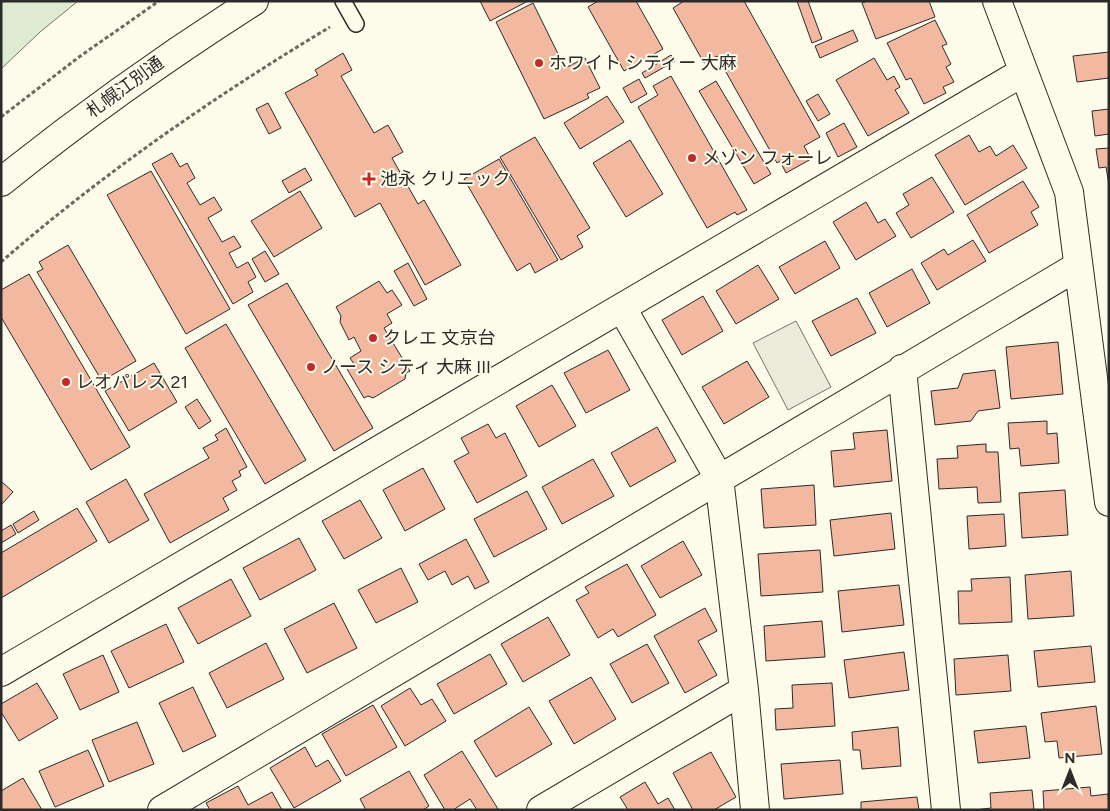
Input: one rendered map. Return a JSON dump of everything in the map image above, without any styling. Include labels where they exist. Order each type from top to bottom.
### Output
[{"type":"main road","name":"札幌江別通","points":[[1,182],[92,110],[254,1]]},
{"type":"main road","points":[[997,1],[1068,192],[1109,502]]},
{"type":"main road","points":[[1,672],[1023,72]]},
{"type":"main road","points":[[162,810],[1078,266]]},
{"type":"main road","points":[[622,308],[719,478],[744,690],[755,810]]},
{"type":"main road","points":[[902,369],[946,810]]},
{"type":"main road","points":[[541,810],[744,690]]},
{"type":"lane","points":[[343,1],[353,20]]},
{"type":"path","points":[[1,117],[80,57],[160,1]]},
{"type":"path","points":[[1,262],[118,168],[230,90],[353,20]]},
{"type":"green space","points":[[1,1],[78,1],[40,32],[1,69]]},
{"type":"shaded area","points":[[796,321],[831,387],[788,410],[753,343]]},
{"type":"building","points":[[480,1],[528,1],[490,21]]},
{"type":"building","points":[[598,1],[636,1],[663,49],[624,71],[588,7]]},
{"type":"building","points":[[684,1],[744,1],[820,137],[804,146],[811,159],[786,173],[780,161],[777,163],[717,56],[704,63],[673,8]]},
{"type":"building","points":[[797,1],[808,1],[822,39],[812,43]]},
{"type":"building","points":[[867,1],[929,1],[935,17],[876,39],[862,3]]},
{"type":"building","name":"ホワイト シティー 大麻","points":[[533,3],[565,68],[585,58],[600,88],[587,94],[589,98],[544,119],[496,22]]},
{"type":"building","points":[[935,20],[947,44],[942,46],[951,64],[946,67],[954,82],[943,87],[946,93],[924,104],[911,78],[906,80],[887,43]]},
{"type":"building","points":[[853,30],[858,41],[820,58],[815,46]]},
{"type":"building","points":[[1109,52],[1109,78],[1077,82],[1073,56]]},
{"type":"building","name":"池永 クリニック","points":[[343,53],[352,70],[341,76],[374,133],[388,125],[403,152],[392,158],[418,204],[424,200],[461,265],[425,285],[380,203],[355,217],[285,93],[318,75],[315,70]]},
{"type":"building","points":[[671,55],[675,61],[645,78],[642,73]]},
{"type":"building","points":[[874,58],[887,80],[894,76],[900,87],[895,90],[909,113],[868,136],[836,80]]},
{"type":"building","name":"メゾン フォーレ","points":[[671,76],[747,210],[737,215],[735,212],[707,228],[638,107],[658,95],[653,86]]},
{"type":"building","points":[[639,79],[647,94],[631,103],[623,88]]},
{"type":"building","points":[[716,81],[771,174],[754,184],[699,91]]},
{"type":"building","points":[[818,94],[830,114],[818,121],[806,101]]},
{"type":"building","points":[[607,96],[624,122],[580,149],[564,123]]},
{"type":"building","points":[[268,103],[281,128],[269,134],[256,109]]},
{"type":"building","points":[[1109,109],[1109,134],[1095,136],[1092,111]]},
{"type":"building","points":[[844,123],[857,147],[838,157],[826,133]]},
{"type":"building","points":[[969,135],[979,152],[990,146],[996,156],[1013,145],[1027,168],[965,205],[935,155]]},
{"type":"building","points":[[535,137],[590,228],[577,236],[583,247],[561,260],[500,157]]},
{"type":"building","points":[[630,140],[663,194],[626,217],[593,163]]},
{"type":"building","points":[[1109,148],[1109,185],[1106,167],[1099,168],[1096,149]]},
{"type":"building","points":[[172,153],[180,167],[187,163],[195,178],[187,183],[200,205],[214,197],[222,210],[208,218],[222,242],[234,236],[241,247],[229,253],[237,268],[248,262],[256,277],[248,282],[253,292],[233,304],[152,164]]},
{"type":"building","points":[[499,159],[558,260],[535,273],[530,263],[517,271],[464,179]]},
{"type":"building","points":[[305,168],[312,180],[289,193],[282,181]]},
{"type":"building","points":[[151,171],[230,309],[186,334],[107,195]]},
{"type":"building","points":[[932,177],[954,212],[911,238],[896,213],[909,205],[903,194]]},
{"type":"building","points":[[1023,181],[1039,207],[1031,212],[1038,225],[989,253],[967,215]]},
{"type":"building","points":[[300,191],[322,228],[274,257],[251,221]]},
{"type":"building","points":[[866,202],[878,223],[885,219],[896,236],[856,260],[833,222]]},
{"type":"building","points":[[973,240],[986,261],[937,290],[921,263],[944,249],[948,255]]},
{"type":"building","points":[[825,241],[840,268],[795,294],[779,267]]},
{"type":"building","name":"レオパレス 21","points":[[68,245],[136,361],[102,381],[37,272],[43,269],[39,262]]},
{"type":"building","points":[[265,251],[279,274],[265,282],[252,259]]},
{"type":"building","points":[[408,263],[427,299],[414,306],[394,271]]},
{"type":"building","points":[[758,265],[779,299],[736,324],[716,291]]},
{"type":"building","points":[[912,269],[930,303],[887,327],[869,293]]},
{"type":"building","name":"レオパレス 21","points":[[29,274],[130,447],[91,470],[1,317],[1,290]]},
{"type":"building","name":"クレエ 文京台","points":[[379,281],[387,293],[392,290],[402,305],[387,314],[392,323],[384,328],[410,371],[406,373],[405,379],[373,398],[368,396],[364,398],[347,369],[354,364],[350,358],[361,351],[354,337],[349,340],[340,322],[341,316],[336,307]]},
{"type":"building","name":"ノース シティ 大麻 III","points":[[287,283],[373,428],[334,451],[248,305]]},
{"type":"building","points":[[703,296],[723,331],[682,355],[662,320]]},
{"type":"building","points":[[857,298],[876,333],[831,356],[812,321]]},
{"type":"building","points":[[226,324],[306,460],[265,484],[185,348]]},
{"type":"building","points":[[1058,342],[1063,394],[1011,399],[1006,347]]},
{"type":"building","points":[[608,350],[630,390],[586,413],[564,373]]},
{"type":"building","points":[[747,361],[769,397],[724,424],[702,387]]},
{"type":"building","points":[[154,363],[177,402],[129,431],[105,391]]},
{"type":"building","points":[[995,370],[1000,408],[978,411],[971,421],[935,425],[931,391],[958,388],[963,374]]},
{"type":"building","points":[[552,385],[576,426],[539,447],[516,406]]},
{"type":"building","points":[[197,399],[211,421],[199,429],[185,407]]},
{"type":"building","points":[[1047,421],[1047,434],[1057,433],[1059,463],[1021,466],[1019,448],[1010,449],[1008,423]]},
{"type":"building","points":[[488,424],[496,438],[505,433],[527,476],[477,503],[454,461],[469,453],[461,438]]},
{"type":"building","points":[[657,427],[676,461],[630,487],[611,453]]},
{"type":"building","points":[[226,428],[247,467],[239,471],[241,476],[232,481],[237,490],[223,498],[229,510],[170,543],[144,494],[209,458],[203,448],[218,440],[215,435]]},
{"type":"building","points":[[887,430],[892,481],[834,487],[831,451],[855,449],[853,433]]},
{"type":"building","points":[[986,444],[986,452],[998,452],[1001,502],[978,503],[977,487],[939,489],[937,459],[958,458],[957,446]]},
{"type":"building","points":[[593,459],[614,496],[562,524],[542,487]]},
{"type":"building","points":[[423,468],[445,509],[405,531],[383,490]]},
{"type":"building","points":[[126,479],[149,520],[109,543],[86,502]]},
{"type":"building","points":[[1,481],[13,492],[1,505]]},
{"type":"building","points":[[814,485],[816,525],[764,528],[761,489]]},
{"type":"building","points":[[1065,490],[1068,535],[1022,538],[1019,493]]},
{"type":"building","points":[[527,491],[547,529],[494,557],[474,519]]},
{"type":"building","points":[[360,500],[382,538],[344,559],[322,521]]},
{"type":"building","points":[[77,508],[97,541],[1,598],[1,553]]},
{"type":"building","points":[[34,511],[39,520],[18,533],[13,524]]},
{"type":"building","points":[[891,513],[895,549],[834,556],[830,520]]},
{"type":"building","points":[[1004,514],[1006,546],[969,549],[967,516]]},
{"type":"building","points":[[11,525],[16,534],[1,543],[1,531]]},
{"type":"building","points":[[299,538],[316,570],[260,600],[243,568]]},
{"type":"building","points":[[466,539],[489,582],[475,589],[468,576],[452,585],[445,571],[428,580],[419,564]]},
{"type":"building","points":[[683,541],[702,575],[660,598],[641,566]]},
{"type":"building","points":[[820,550],[823,592],[761,596],[758,554]]},
{"type":"building","points":[[627,564],[656,615],[618,637],[613,629],[598,638],[576,600],[589,593],[585,587]]},
{"type":"building","points":[[401,568],[418,602],[376,623],[358,590]]},
{"type":"building","points":[[1071,571],[1074,616],[1028,619],[1025,575]]},
{"type":"building","points":[[1010,577],[1012,622],[959,624],[958,591],[972,591],[971,579]]},
{"type":"building","points":[[231,579],[251,616],[198,644],[178,608]]},
{"type":"building","points":[[899,585],[904,625],[842,632],[838,591]]},
{"type":"building","points":[[334,603],[357,648],[307,673],[284,629]]},
{"type":"building","points":[[705,608],[717,631],[698,641],[717,675],[685,693],[654,636]]},
{"type":"building","points":[[548,617],[570,655],[523,682],[501,644]]},
{"type":"building","points":[[822,621],[825,657],[766,661],[764,626]]},
{"type":"building","points":[[166,624],[184,662],[129,688],[111,651]]},
{"type":"building","points":[[266,643],[284,679],[227,708],[209,673]]},
{"type":"building","points":[[647,644],[669,683],[632,703],[610,664]]},
{"type":"building","points":[[1091,646],[1095,682],[1038,687],[1034,651]]},
{"type":"building","points":[[904,652],[909,690],[849,698],[844,660]]},
{"type":"building","points":[[490,654],[507,684],[454,714],[437,684]]},
{"type":"building","points":[[103,655],[119,692],[80,710],[63,674]]},
{"type":"building","points":[[1008,655],[1011,691],[956,695],[954,659]]},
{"type":"building","points":[[591,677],[616,719],[574,744],[549,701]]},
{"type":"building","points":[[37,683],[58,718],[19,741],[1,712],[1,704]]},
{"type":"building","points":[[832,683],[835,726],[776,730],[775,709],[793,708],[792,685]]},
{"type":"building","points":[[193,687],[216,736],[183,752],[159,703]]},
{"type":"building","points":[[410,688],[421,705],[432,699],[446,721],[405,746],[381,706]]},
{"type":"building","points":[[373,705],[397,747],[346,776],[322,734]]},
{"type":"building","points":[[1096,706],[1102,754],[1059,758],[1057,741],[1045,742],[1041,713]]},
{"type":"building","points":[[529,707],[552,744],[496,777],[474,741]]},
{"type":"building","points":[[137,722],[154,764],[109,782],[92,740]]},
{"type":"building","points":[[1026,726],[1030,758],[978,763],[974,731]]},
{"type":"building","points":[[898,727],[901,766],[862,769],[860,750],[853,750],[852,732]]},
{"type":"building","points":[[305,747],[316,767],[328,760],[341,781],[294,808],[270,768]]},
{"type":"building","points":[[88,750],[104,786],[55,807],[39,771]]},
{"type":"building","points":[[462,751],[498,810],[477,810],[470,799],[453,810],[445,810],[424,775]]},
{"type":"building","points":[[711,752],[736,797],[714,810],[693,810],[673,773]]},
{"type":"building","points":[[840,760],[843,794],[784,799],[781,764]]},
{"type":"building","points":[[409,771],[429,806],[423,810],[366,810],[360,799]]},
{"type":"building","points":[[23,778],[42,810],[1,810],[1,791]]},
{"type":"building","points":[[645,782],[658,804],[668,798],[675,810],[628,810],[620,797]]},
{"type":"building","points":[[238,786],[248,805],[272,792],[282,810],[210,810],[206,803]]},
{"type":"building","points":[[1090,787],[1091,796],[1108,794],[1109,810],[1044,810],[1043,791]]},
{"type":"building","points":[[1032,790],[1034,810],[975,810],[991,808],[990,793]]},
{"type":"building","points":[[917,797],[919,810],[861,810],[861,802]]},
{"type":"place","name":"ホワイト シティー 大麻","points":[[539,63]]},
{"type":"place","name":"メゾン フォーレ","points":[[692,158]]},
{"type":"place","name":"池永 クリニック","points":[[369,179]]},
{"type":"place","name":"クレエ 文京台","points":[[373,338]]},
{"type":"place","name":"ノース シティ 大麻 III","points":[[311,367]]},
{"type":"place","name":"レオパレス 21","points":[[66,382]]}]
